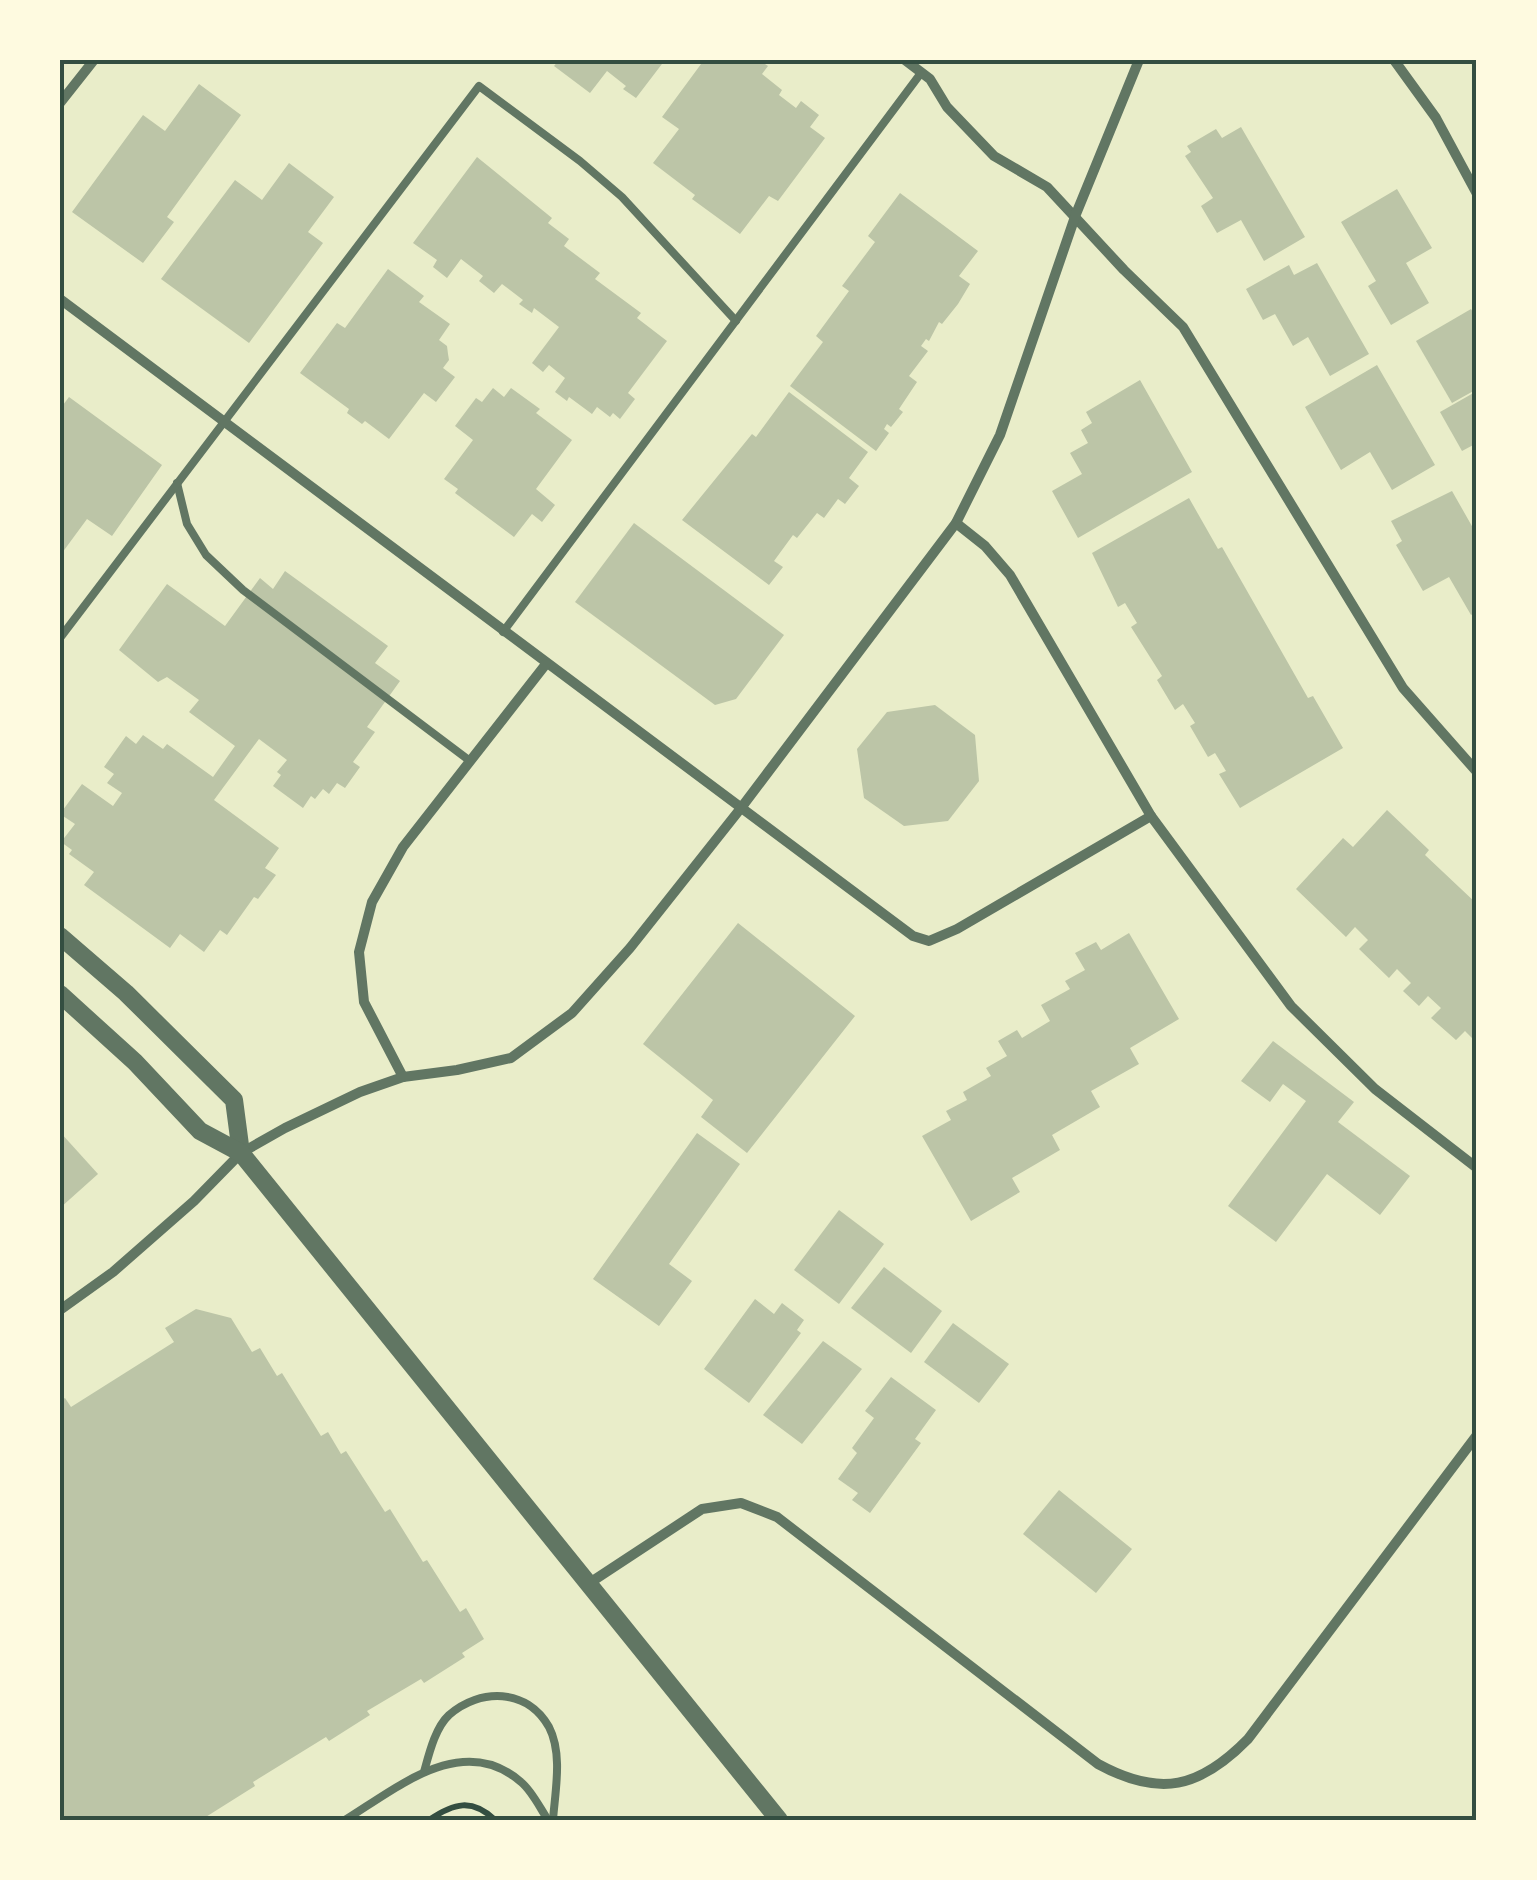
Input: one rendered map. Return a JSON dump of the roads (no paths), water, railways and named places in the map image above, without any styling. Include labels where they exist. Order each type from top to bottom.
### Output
[{"type":"street","points":[[60,103],[94,60]]},
{"type":"street","points":[[906,60],[930,79],[947,106],[994,156],[1047,187],[1124,270],[1184,326],[1403,688],[1477,772]]},
{"type":"street","points":[[60,1310],[113,1272],[194,1201],[241,1153],[300,1121],[403,1077],[511,1058],[572,1013],[630,948],[956,523],[1000,435],[1076,214],[1138,60]]},
{"type":"street","points":[[1394,60],[1436,118],[1477,194]]},
{"type":"street","points":[[60,299],[912,936],[929,941],[957,929],[1152,816]]},
{"type":"street","points":[[956,523],[986,546],[1010,576],[1152,816],[1291,1006],[1375,1089],[1477,1168]]},
{"type":"street","points":[[403,1077],[364,1002],[360,952],[372,902],[403,847],[546,664]]},
{"type":"street","points":[[60,936],[126,993],[234,1100],[241,1153]]},
{"type":"street","points":[[60,994],[121,1049],[200,1131],[241,1153],[779,1820]]},
{"type":"street","points":[[588,1584],[702,1509],[741,1503],[777,1516],[1098,1764],[1128,1781],[1157,1785],[1186,1781],[1222,1766],[1248,1738],[1477,1434]]},
{"type":"lane","points":[[503,632],[921,73]]},
{"type":"lane","points":[[60,638],[478,86],[580,161],[622,198],[736,321]]},
{"type":"lane","points":[[177,483],[187,524],[206,555],[243,590],[470,761]]},
{"type":"lane","points":[[424,1772],[447,1716],[484,1694],[510,1696],[533,1708],[550,1729],[557,1768],[551,1820]]},
{"type":"lane","points":[[345,1820],[424,1772],[454,1760],[489,1763],[522,1782],[551,1820]]}]
